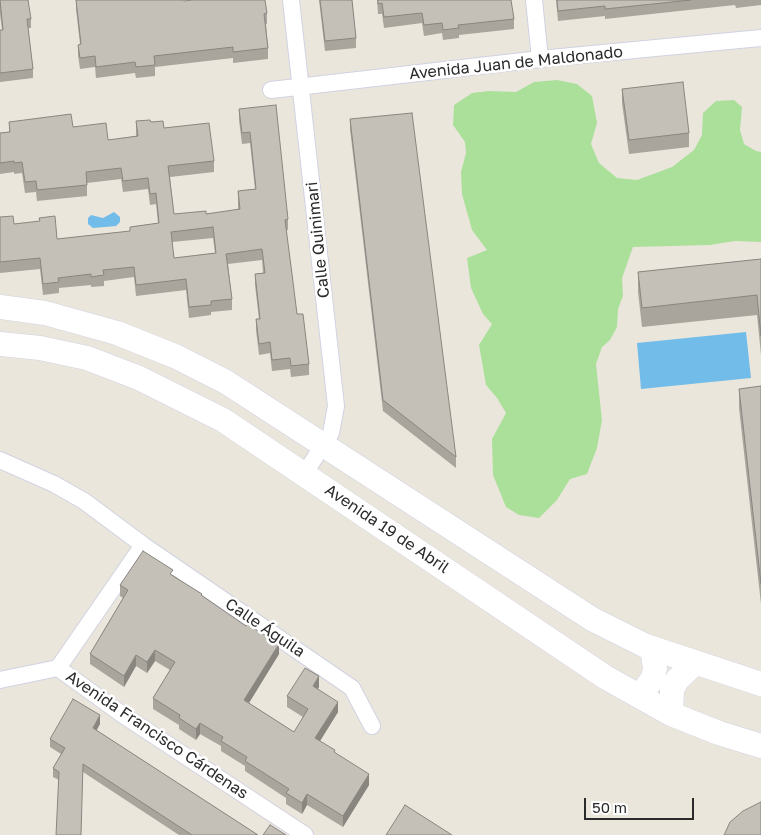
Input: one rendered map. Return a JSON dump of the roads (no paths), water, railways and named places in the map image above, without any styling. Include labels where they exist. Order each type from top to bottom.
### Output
[{"type":"main road","points":[[0,307],[45,313],[117,333],[177,357],[226,382],[592,619],[652,648],[761,684]]},
{"type":"main road","name":"Avenida 19 de Abril","points":[[0,344],[40,348],[87,358],[139,378],[223,420],[305,473],[605,677],[671,714],[719,733],[761,746]]},
{"type":"main road","points":[[638,695],[653,678],[655,668],[652,648]]},
{"type":"main road","points":[[671,714],[672,690],[677,680],[695,663]]},
{"type":"street","name":"Calle Quinimari","points":[[291,0],[336,406],[331,433],[305,473]]},
{"type":"street","points":[[534,0],[540,59]]},
{"type":"street","name":"Avenida Juan de Maldonado","points":[[271,90],[540,59],[761,38]]},
{"type":"street","name":"Calle Águila","points":[[0,460],[54,484],[84,502],[143,545],[352,688],[372,726]]},
{"type":"street","points":[[58,668],[143,545]]},
{"type":"street","name":"Avenida Francisco Cárdenas","points":[[0,680],[58,668],[123,715],[305,835]]},
{"type":"water","points":[[114,212],[120,217],[120,222],[116,226],[93,228],[88,224],[88,218],[91,215],[103,218]]},
{"type":"water","points":[[746,332],[751,378],[641,389],[637,343]]}]
